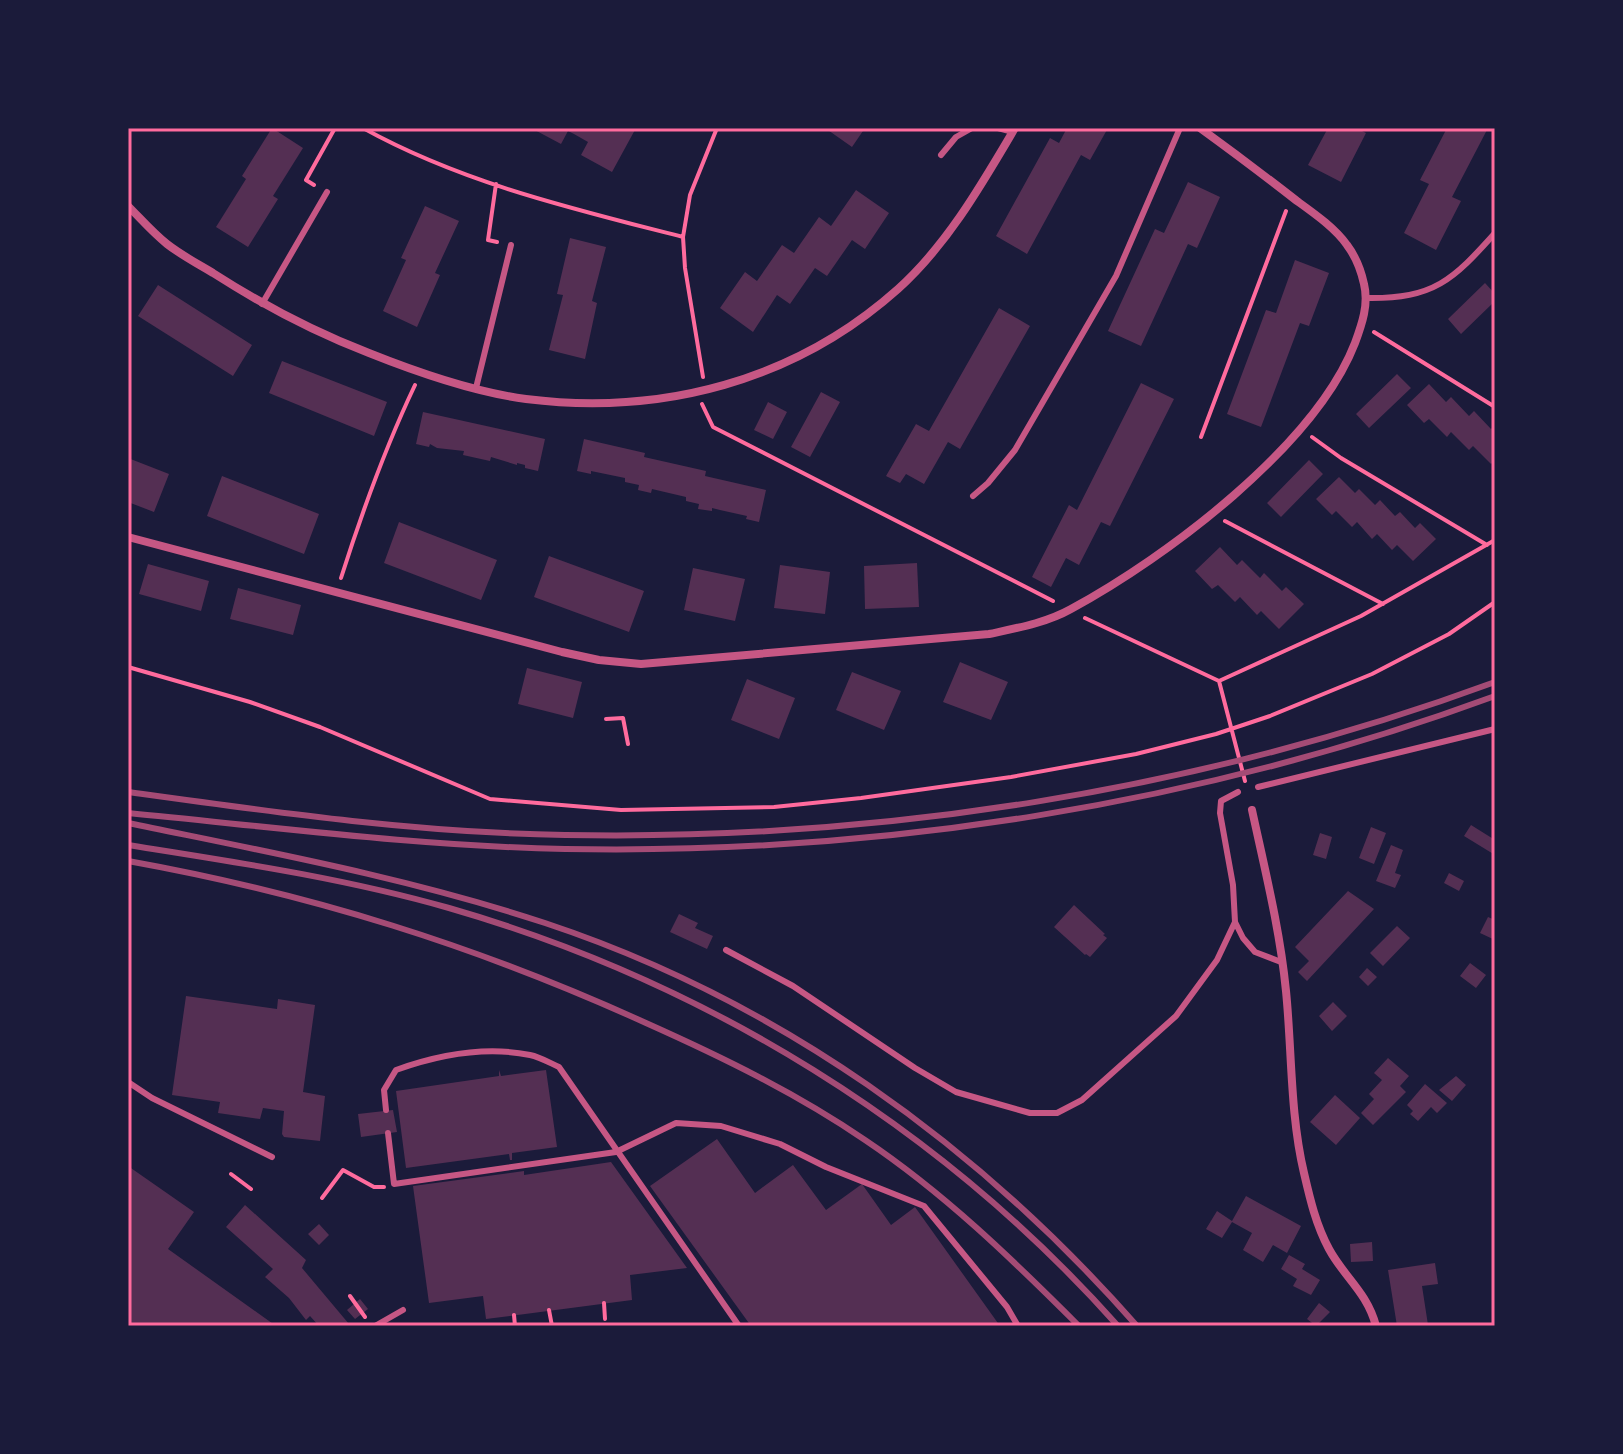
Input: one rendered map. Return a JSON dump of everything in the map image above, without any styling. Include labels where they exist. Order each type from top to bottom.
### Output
[{"type":"street","points":[[128,537],[562,652],[641,664],[989,634],[1042,621],[1069,610],[1158,553],[1213,512],[1264,467],[1339,379],[1362,325],[1367,298],[1354,255],[1345,242],[1292,196],[1200,128]]},
{"type":"street","points":[[128,206],[168,244],[262,304],[331,339],[421,372],[526,399],[644,401],[701,392],[762,373],[809,351],[854,323],[899,288],[941,243],[1014,130]]},
{"type":"street","points":[[1252,810],[1286,988],[1294,1103],[1303,1169],[1313,1212],[1329,1250],[1371,1308],[1376,1326]]},
{"type":"lane","points":[[941,155],[956,137],[972,128]]},
{"type":"lane","points":[[998,128],[1014,130]]},
{"type":"lane","points":[[973,496],[1015,450],[1116,276],[1180,128]]},
{"type":"lane","points":[[262,304],[327,192]]},
{"type":"lane","points":[[1367,298],[1398,297],[1432,289],[1463,268],[1495,233]]},
{"type":"lane","points":[[476,388],[511,245]]},
{"type":"lane","points":[[1258,787],[1495,729]]},
{"type":"lane","points":[[1238,792],[1221,801],[1220,813],[1233,885],[1235,922],[1255,952],[1281,962]]},
{"type":"lane","points":[[726,950],[793,986],[956,1092],[1030,1113],[1057,1113],[1082,1100],[1176,1016],[1217,960],[1235,922]]},
{"type":"lane","points":[[386,1110],[384,1090],[396,1070],[429,1058],[479,1052],[531,1055],[559,1067],[739,1326]]},
{"type":"lane","points":[[128,1082],[152,1098],[272,1157]]},
{"type":"lane","points":[[388,1133],[394,1184],[616,1152],[676,1123],[721,1126],[780,1144],[826,1167],[924,1206],[1007,1307],[1018,1326]]},
{"type":"lane","points":[[375,1326],[403,1310]]},
{"type":"path","points":[[327,192],[306,180],[335,128]]},
{"type":"path","points":[[363,128],[461,173],[551,202],[683,237]]},
{"type":"path","points":[[717,128],[693,184],[683,237],[701,392],[713,427],[1069,610],[1219,681],[1252,810]]},
{"type":"path","points":[[496,184],[488,240],[511,245]]},
{"type":"path","points":[[1201,437],[1292,196]]},
{"type":"path","points":[[1362,325],[1495,407]]},
{"type":"path","points":[[337,592],[375,476],[421,372]]},
{"type":"path","points":[[1300,428],[1341,458],[1487,545]]},
{"type":"path","points":[[1213,512],[1233,526],[1384,604]]},
{"type":"path","points":[[1219,681],[1384,604],[1495,540]]},
{"type":"path","points":[[128,667],[250,702],[320,727],[490,799],[621,810],[774,807],[980,782],[1080,765],[1203,738],[1270,716],[1383,669],[1449,634],[1495,602]]},
{"type":"path","points":[[606,719],[623,718],[628,744]]},
{"type":"path","points":[[322,1198],[343,1170],[379,1188]]},
{"type":"path","points":[[231,1174],[251,1189]]},
{"type":"path","points":[[350,1296],[362,1314]]},
{"type":"path","points":[[604,1303],[605,1319]]},
{"type":"path","points":[[549,1310],[552,1326]]},
{"type":"path","points":[[514,1315],[515,1326]]},
{"type":"building","points":[[272,128],[303,148],[273,196],[278,199],[248,247],[216,227],[246,179],[242,176]]},
{"type":"building","points":[[531,128],[636,128],[612,172],[581,155],[588,142],[574,134],[568,131],[561,144]]},
{"type":"building","points":[[825,128],[865,128],[852,147]]},
{"type":"building","points":[[1067,128],[1108,128],[1090,160],[1081,155],[1027,254],[996,236],[1050,138],[1059,143]]},
{"type":"building","points":[[1328,128],[1356,128],[1366,133],[1341,182],[1308,165]]},
{"type":"building","points":[[1447,128],[1488,128],[1452,197],[1461,201],[1436,250],[1404,233],[1429,184],[1420,180]]},
{"type":"building","points":[[1188,182],[1220,197],[1197,248],[1188,244],[1141,346],[1108,331],[1155,229],[1164,233]]},
{"type":"building","points":[[856,190],[889,213],[865,249],[852,240],[827,276],[815,268],[790,304],[777,295],[753,332],[720,308],[745,272],[757,281],[782,245],[794,253],[819,217],[831,226]]},
{"type":"building","points":[[425,206],[459,221],[435,273],[440,275],[417,327],[383,311],[406,260],[401,258]]},
{"type":"building","points":[[570,238],[606,247],[592,301],[597,303],[585,359],[549,350],[563,295],[557,294]]},
{"type":"building","points":[[1295,260],[1329,273],[1309,326],[1300,323],[1261,427],[1227,414],[1266,310],[1276,313]]},
{"type":"building","points":[[1485,283],[1495,294],[1495,301],[1461,334],[1448,319]]},
{"type":"building","points":[[158,285],[252,345],[233,376],[138,316]]},
{"type":"building","points":[[999,308],[1030,326],[960,449],[948,442],[924,484],[906,474],[900,483],[886,476],[916,424],[929,431]]},
{"type":"building","points":[[282,361],[387,402],[374,436],[269,393]]},
{"type":"building","points":[[1397,374],[1411,388],[1369,428],[1356,414]]},
{"type":"building","points":[[1141,383],[1174,399],[1110,526],[1101,522],[1079,565],[1066,558],[1051,587],[1032,577],[1069,505],[1077,510]]},
{"type":"building","points":[[1429,384],[1446,402],[1451,397],[1469,416],[1474,411],[1491,429],[1495,425],[1495,460],[1491,464],[1473,446],[1469,450],[1451,432],[1447,437],[1429,419],[1424,423],[1407,405]]},
{"type":"building","points":[[821,392],[840,402],[810,457],[791,447]]},
{"type":"building","points":[[768,402],[787,412],[773,439],[754,430]]},
{"type":"building","points":[[423,412],[545,439],[538,471],[491,457],[490,461],[463,455],[464,451],[416,444]]},
{"type":"building","points":[[584,439],[706,471],[705,476],[766,490],[759,522],[712,508],[712,511],[698,509],[699,504],[686,501],[686,497],[652,489],[651,493],[638,490],[639,485],[625,482],[625,478],[577,471]]},
{"type":"building","points":[[128,458],[169,474],[154,512],[128,502]]},
{"type":"building","points":[[1309,460],[1323,474],[1281,517],[1267,503]]},
{"type":"building","points":[[222,476],[319,514],[304,554],[207,516]]},
{"type":"building","points":[[1339,477],[1355,493],[1359,489],[1375,505],[1380,500],[1395,516],[1400,512],[1415,528],[1420,523],[1436,539],[1413,561],[1397,545],[1392,550],[1377,534],[1372,539],[1357,522],[1352,527],[1336,511],[1332,515],[1316,499]]},
{"type":"building","points":[[399,522],[497,560],[481,600],[384,563]]},
{"type":"building","points":[[1220,547],[1237,565],[1242,560],[1260,578],[1264,573],[1282,591],[1286,587],[1304,604],[1279,629],[1261,611],[1257,615],[1240,597],[1235,602],[1218,585],[1212,589],[1195,571]]},
{"type":"building","points":[[549,556],[644,591],[629,632],[534,597]]},
{"type":"building","points":[[917,563],[919,607],[865,609],[864,566]]},
{"type":"building","points":[[148,564],[209,581],[201,611],[139,594]]},
{"type":"building","points":[[780,565],[830,572],[825,614],[774,608]]},
{"type":"building","points":[[693,568],[745,579],[735,621],[684,610]]},
{"type":"building","points":[[238,588],[301,605],[293,635],[230,619]]},
{"type":"building","points":[[960,662],[1008,682],[991,720],[943,702]]},
{"type":"building","points":[[527,668],[582,682],[573,718],[518,704]]},
{"type":"building","points":[[852,672],[901,691],[884,730],[836,710]]},
{"type":"building","points":[[747,679],[795,698],[779,739],[731,720]]},
{"type":"building","points":[[1471,825],[1495,840],[1495,855],[1464,836]]},
{"type":"building","points":[[1371,827],[1386,833],[1374,864],[1359,858]]},
{"type":"building","points":[[1320,833],[1332,837],[1326,859],[1313,855]]},
{"type":"building","points":[[1391,845],[1403,850],[1395,873],[1401,875],[1395,888],[1376,881]]},
{"type":"building","points":[[1449,873],[1464,881],[1459,891],[1444,883]]},
{"type":"building","points":[[1348,891],[1374,909],[1307,981],[1298,972],[1309,961],[1295,947]]},
{"type":"building","points":[[1074,905],[1107,938],[1090,957],[1054,927]]},
{"type":"building","points":[[679,914],[698,923],[695,928],[713,936],[707,949],[670,932]]},
{"type":"building","points":[[1488,917],[1495,920],[1495,940],[1480,933]]},
{"type":"building","points":[[1397,926],[1410,938],[1383,966],[1370,953]]},
{"type":"building","points":[[1470,963],[1486,975],[1476,988],[1460,976]]},
{"type":"building","points":[[1367,968],[1377,977],[1368,986],[1359,977]]},
{"type":"building","points":[[186,996],[277,1009],[278,999],[315,1005],[303,1092],[325,1096],[320,1141],[284,1137],[284,1111],[263,1108],[260,1119],[218,1113],[220,1102],[172,1095]]},
{"type":"building","points":[[1333,1002],[1347,1016],[1332,1031],[1319,1016]]},
{"type":"building","points":[[1388,1058],[1409,1076],[1400,1086],[1406,1092],[1373,1125],[1361,1113],[1374,1099],[1369,1094],[1382,1080],[1374,1073]]},
{"type":"building","points":[[499,1070],[501,1076],[546,1070],[557,1147],[512,1153],[512,1160],[509,1154],[406,1168],[396,1091],[499,1076]]},
{"type":"building","points":[[1456,1076],[1466,1085],[1452,1101],[1439,1090]]},
{"type":"building","points":[[1425,1084],[1447,1103],[1437,1113],[1431,1107],[1418,1121],[1410,1114],[1413,1111],[1407,1105]]},
{"type":"building","points":[[1335,1095],[1360,1118],[1336,1145],[1310,1122]]},
{"type":"building","points":[[393,1110],[397,1132],[361,1137],[358,1114]]},
{"type":"building","points":[[717,1139],[755,1193],[793,1165],[826,1210],[862,1184],[891,1225],[915,1207],[1000,1326],[751,1326],[650,1186]]},
{"type":"building","points":[[611,1162],[687,1268],[630,1275],[632,1300],[486,1319],[483,1296],[429,1303],[413,1186],[524,1171],[524,1175]]},
{"type":"building","points":[[128,1166],[194,1212],[168,1249],[276,1326],[128,1326]]},
{"type":"building","points":[[1246,1196],[1301,1226],[1287,1253],[1273,1245],[1263,1262],[1243,1250],[1252,1233],[1232,1222],[1222,1238],[1206,1229],[1217,1211],[1232,1221]]},
{"type":"building","points":[[245,1205],[306,1260],[302,1268],[348,1326],[319,1326],[310,1316],[306,1320],[289,1298],[265,1277],[273,1269],[226,1227]]},
{"type":"building","points":[[319,1224],[329,1235],[319,1245],[308,1234]]},
{"type":"building","points":[[1372,1242],[1373,1261],[1351,1262],[1350,1244]]},
{"type":"building","points":[[1289,1255],[1305,1264],[1302,1269],[1320,1280],[1311,1295],[1293,1286],[1297,1279],[1281,1269]]},
{"type":"building","points":[[1435,1263],[1438,1284],[1422,1286],[1428,1325],[1397,1326],[1388,1270]]},
{"type":"building","points":[[360,1299],[368,1309],[355,1319],[347,1310]]},
{"type":"building","points":[[1319,1303],[1330,1312],[1316,1326],[1307,1319]]},
{"type":"railway","points":[[128,792],[346,820],[455,830],[565,835],[683,835],[802,829],[920,818],[1037,802],[1154,780],[1269,753],[1383,720],[1495,682]]},
{"type":"railway","points":[[128,813],[346,835],[510,847],[683,849],[802,843],[920,832],[1037,816],[1154,794],[1269,767],[1383,734],[1495,696]]},
{"type":"railway","points":[[128,823],[338,867],[494,907],[630,955],[713,993],[792,1036],[868,1085],[941,1139],[1010,1197],[1137,1326]]},
{"type":"railway","points":[[128,845],[289,872],[409,897],[544,939],[637,976],[727,1020],[813,1070],[896,1125],[975,1187],[1049,1254],[1118,1326]]},
{"type":"railway","points":[[128,861],[328,906],[456,947],[583,995],[730,1063],[785,1091],[894,1160],[976,1228],[1079,1326]]}]
